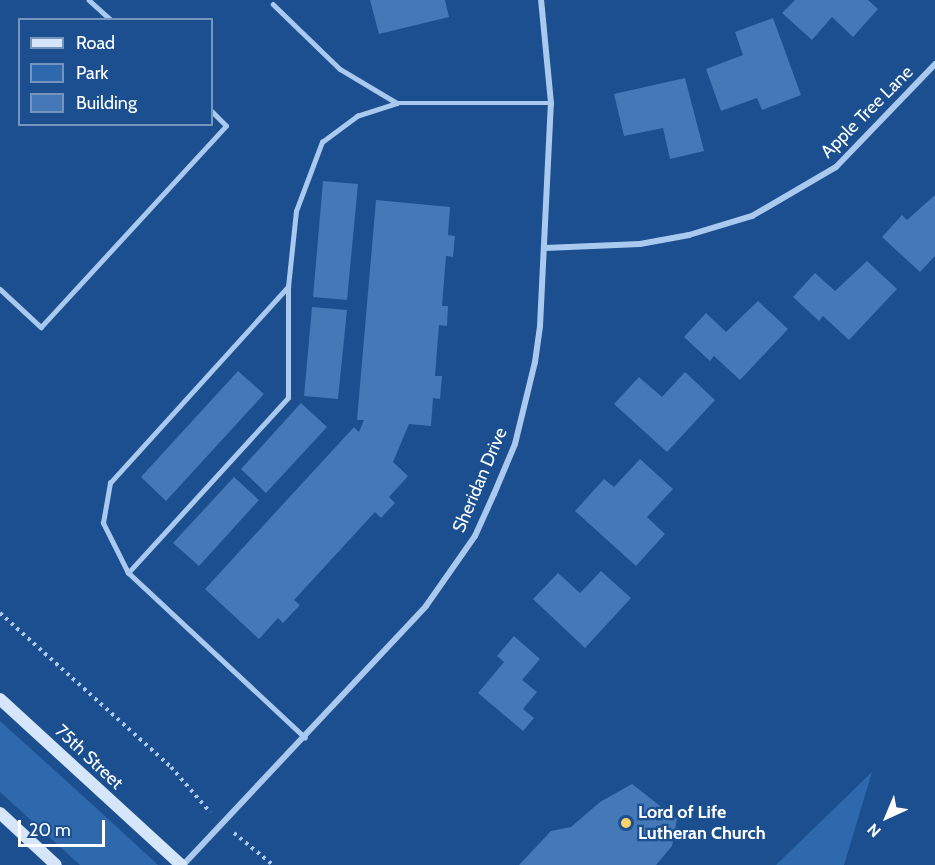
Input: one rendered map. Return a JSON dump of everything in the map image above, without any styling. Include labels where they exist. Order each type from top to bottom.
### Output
[{"type":"main road","name":"75th Street","points":[[0,699],[182,865]]},
{"type":"main road","points":[[0,813],[56,865]]},
{"type":"street","name":"Sheridan Drive","points":[[182,865],[305,738],[426,606],[475,536],[515,444],[528,396],[540,326],[545,248],[551,103],[541,0]]},
{"type":"street","name":"Apple Tree Lane","points":[[545,248],[640,244],[689,235],[752,216],[836,167],[935,64]]},
{"type":"lane","points":[[89,0],[109,18]]},
{"type":"lane","points":[[273,4],[340,69],[397,103]]},
{"type":"lane","points":[[128,573],[288,398],[288,287],[296,211],[322,142],[357,116],[397,103],[551,103]]},
{"type":"lane","points":[[0,289],[42,327],[226,126],[213,113]]},
{"type":"lane","points":[[288,287],[110,483],[103,523],[128,573],[305,738]]},
{"type":"path","points":[[0,613],[171,767],[206,808]]},
{"type":"path","points":[[243,842],[273,865]]},
{"type":"green space","points":[[0,721],[158,865],[80,865],[0,792]]},
{"type":"green space","points":[[872,772],[844,865],[776,865]]},
{"type":"building","points":[[370,0],[445,0],[449,17],[379,34]]},
{"type":"building","points":[[795,0],[868,0],[878,9],[853,37],[832,17],[812,40],[782,13]]},
{"type":"building","points":[[773,18],[801,95],[762,110],[757,98],[721,111],[706,69],[743,55],[735,32]]},
{"type":"building","points":[[685,78],[704,151],[670,159],[663,128],[624,136],[614,94]]},
{"type":"building","points":[[323,181],[358,184],[347,300],[313,297]]},
{"type":"building","points":[[935,195],[935,256],[920,272],[882,237],[902,215],[907,220]]},
{"type":"building","points":[[376,200],[450,207],[448,235],[455,236],[453,257],[446,256],[442,306],[448,306],[447,326],[439,325],[435,376],[442,376],[440,399],[433,398],[431,426],[409,424],[393,462],[408,476],[389,497],[395,503],[381,518],[375,512],[294,600],[300,605],[283,623],[278,618],[259,639],[205,589],[354,427],[359,432],[364,420],[357,420]]},
{"type":"building","points":[[867,261],[897,289],[849,340],[823,316],[819,321],[793,297],[815,273],[835,291]]},
{"type":"building","points":[[758,301],[788,329],[740,380],[714,356],[710,361],[684,337],[706,313],[726,332]]},
{"type":"building","points":[[312,307],[347,310],[338,399],[304,396]]},
{"type":"building","points":[[238,371],[264,394],[166,501],[141,477]]},
{"type":"building","points":[[685,372],[715,400],[667,452],[614,404],[639,377],[662,397]]},
{"type":"building","points":[[301,403],[327,427],[266,493],[241,469]]},
{"type":"building","points":[[640,459],[673,489],[647,517],[665,534],[636,566],[575,511],[604,479],[614,487]]},
{"type":"building","points":[[234,477],[259,500],[199,566],[173,543]]},
{"type":"building","points":[[601,571],[631,598],[585,648],[533,599],[558,573],[580,593]]},
{"type":"building","points":[[514,636],[540,659],[522,680],[537,692],[523,709],[534,718],[523,731],[478,693],[504,662],[497,656]]},
{"type":"building","name":"Lord of Life Lutheran Church","points":[[632,784],[677,819],[672,846],[656,865],[519,865],[551,831],[571,827],[600,802]]},
{"type":"place","name":"Lord of Life Lutheran Church","points":[[626,823]]}]
